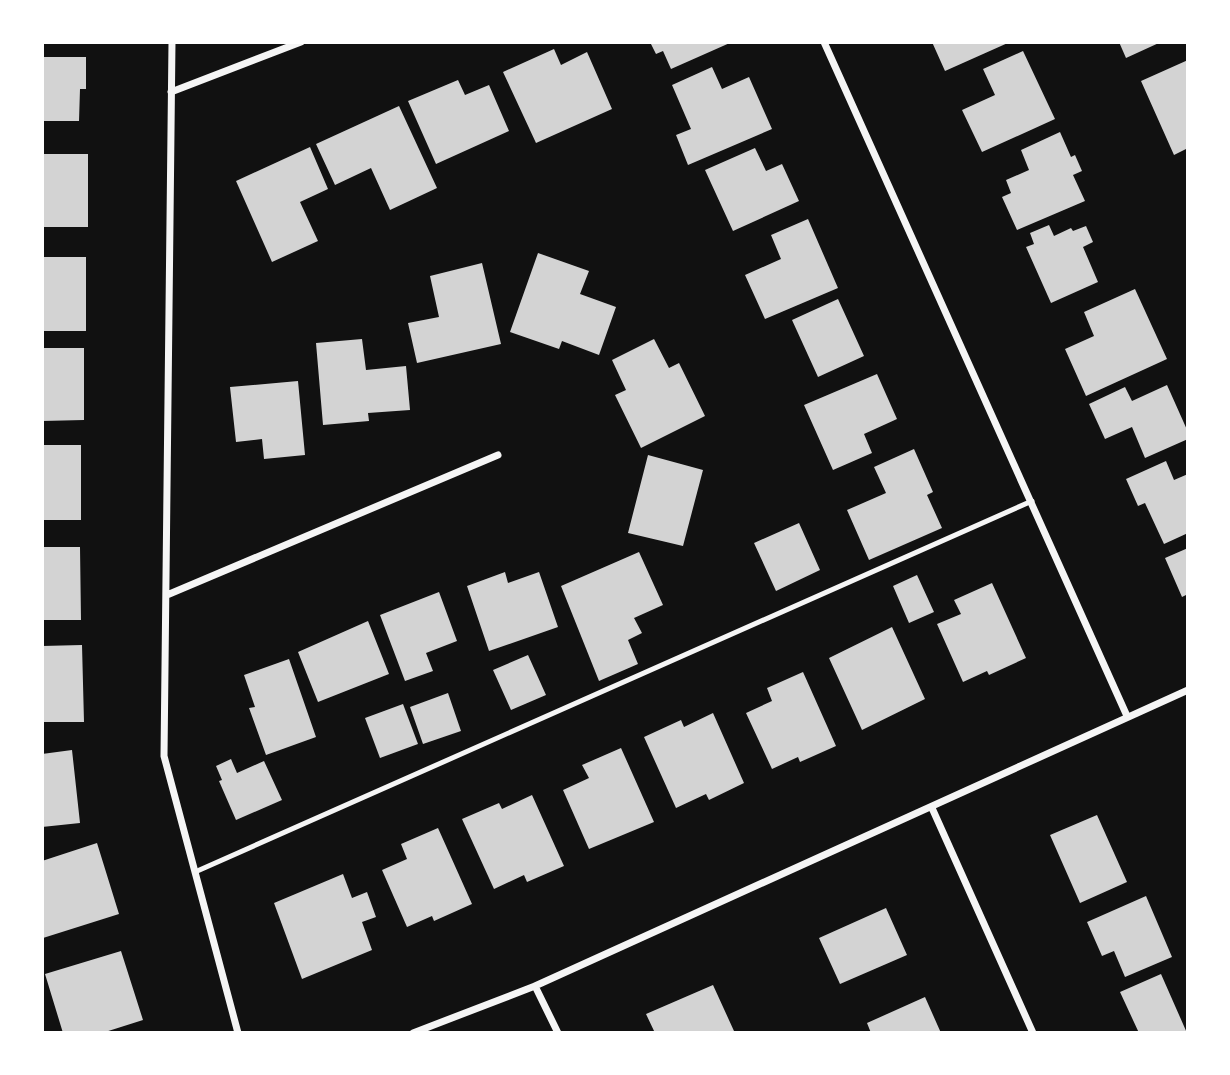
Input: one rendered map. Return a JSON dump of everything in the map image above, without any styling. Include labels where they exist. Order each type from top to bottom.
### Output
[{"type":"street","points":[[172,42],[164,756],[237,1033]]},
{"type":"street","points":[[171,92],[302,42]]},
{"type":"street","points":[[824,42],[1127,716]]},
{"type":"street","points":[[167,595],[498,455]]},
{"type":"street","points":[[413,1033],[535,986],[1188,690]]},
{"type":"street","points":[[932,808],[1033,1033]]},
{"type":"street","points":[[535,986],[558,1033]]},
{"type":"lane","points":[[195,872],[1032,501]]},
{"type":"building","points":[[650,42],[732,42],[671,69],[663,51],[656,54]]},
{"type":"building","points":[[932,42],[1010,42],[945,71]]},
{"type":"building","points":[[1119,42],[1161,42],[1126,58]]},
{"type":"building","points":[[554,49],[561,65],[587,52],[612,109],[536,143],[503,72]]},
{"type":"building","points":[[1023,51],[1055,119],[982,152],[962,110],[995,95],[983,69]]},
{"type":"building","points":[[42,57],[86,57],[86,89],[80,89],[79,121],[42,121]]},
{"type":"building","points":[[1188,60],[1188,148],[1174,155],[1141,81]]},
{"type":"building","points":[[712,67],[722,89],[749,77],[772,129],[688,165],[676,135],[691,129],[672,85]]},
{"type":"building","points":[[458,80],[465,95],[489,85],[509,131],[436,164],[408,101]]},
{"type":"building","points":[[399,106],[437,188],[390,210],[371,168],[335,185],[316,144]]},
{"type":"building","points":[[1060,132],[1071,157],[1075,155],[1082,171],[1073,175],[1085,201],[1017,230],[1002,197],[1011,193],[1006,180],[1029,170],[1021,150]]},
{"type":"building","points":[[310,147],[328,189],[300,202],[318,241],[272,262],[236,181]]},
{"type":"building","points":[[755,148],[766,171],[782,164],[799,201],[733,231],[705,170]]},
{"type":"building","points":[[42,154],[88,154],[88,227],[42,227]]},
{"type":"building","points":[[808,219],[838,288],[765,319],[745,275],[781,259],[771,235]]},
{"type":"building","points":[[1049,225],[1054,236],[1071,228],[1073,231],[1086,226],[1093,242],[1083,247],[1098,282],[1051,303],[1026,247],[1034,244],[1030,233]]},
{"type":"building","points":[[538,253],[589,271],[580,294],[616,307],[599,355],[562,341],[559,349],[510,332]]},
{"type":"building","points":[[42,257],[86,257],[86,331],[42,331]]},
{"type":"building","points":[[482,263],[501,344],[417,363],[408,323],[439,317],[430,276]]},
{"type":"building","points":[[1135,289],[1167,359],[1086,396],[1065,349],[1094,336],[1084,312]]},
{"type":"building","points":[[838,299],[864,356],[818,377],[792,320]]},
{"type":"building","points":[[362,339],[366,370],[406,366],[410,410],[368,413],[369,421],[323,425],[316,343]]},
{"type":"building","points":[[654,339],[669,368],[679,363],[705,416],[641,448],[615,395],[626,390],[612,360]]},
{"type":"building","points":[[42,348],[84,348],[84,420],[42,421]]},
{"type":"building","points":[[877,374],[897,419],[864,434],[872,453],[833,470],[804,405]]},
{"type":"building","points":[[298,381],[305,455],[264,459],[262,439],[236,442],[230,387]]},
{"type":"building","points":[[1167,385],[1188,432],[1188,439],[1145,458],[1132,427],[1105,439],[1089,404],[1125,387],[1132,401]]},
{"type":"building","points":[[42,445],[81,445],[81,520],[42,520]]},
{"type":"building","points":[[914,449],[933,492],[927,495],[942,528],[869,560],[847,510],[886,493],[874,467]]},
{"type":"building","points":[[648,455],[703,470],[683,546],[628,533]]},
{"type":"building","points":[[1166,461],[1174,480],[1188,474],[1188,533],[1164,544],[1145,503],[1138,506],[1126,479]]},
{"type":"building","points":[[799,523],[820,570],[776,591],[754,543]]},
{"type":"building","points":[[42,547],[80,547],[81,620],[42,620]]},
{"type":"building","points":[[1188,548],[1188,594],[1182,597],[1165,558]]},
{"type":"building","points":[[639,552],[663,605],[634,618],[642,633],[628,640],[638,664],[599,681],[561,586]]},
{"type":"building","points":[[505,572],[508,583],[539,572],[558,627],[489,651],[467,586]]},
{"type":"building","points":[[917,575],[934,612],[909,623],[893,586]]},
{"type":"building","points":[[992,583],[1026,658],[989,675],[987,671],[963,682],[937,624],[961,614],[954,600]]},
{"type":"building","points":[[439,592],[457,641],[426,653],[433,671],[405,681],[380,615]]},
{"type":"building","points":[[368,621],[389,674],[318,702],[298,652]]},
{"type":"building","points":[[892,627],[925,699],[862,730],[829,658]]},
{"type":"building","points":[[82,645],[84,722],[42,722],[42,646]]},
{"type":"building","points":[[528,655],[546,695],[511,710],[493,670]]},
{"type":"building","points":[[289,659],[316,737],[266,755],[249,708],[255,707],[244,675]]},
{"type":"building","points":[[803,672],[836,746],[800,762],[798,757],[772,769],[746,713],[772,701],[767,688]]},
{"type":"building","points":[[448,693],[461,731],[423,744],[410,707]]},
{"type":"building","points":[[403,704],[418,744],[380,758],[365,718]]},
{"type":"building","points":[[713,713],[744,783],[709,800],[706,794],[676,808],[644,737],[681,720],[684,727]]},
{"type":"building","points":[[621,748],[654,822],[589,849],[563,790],[589,778],[582,765]]},
{"type":"building","points":[[72,750],[80,823],[42,827],[42,754]]},
{"type":"building","points":[[231,759],[237,773],[264,761],[282,800],[236,820],[219,781],[222,780],[216,766]]},
{"type":"building","points":[[532,795],[564,866],[527,882],[524,875],[494,889],[462,819],[499,803],[502,809]]},
{"type":"building","points":[[1097,815],[1127,882],[1080,903],[1050,835]]},
{"type":"building","points":[[438,828],[472,904],[434,921],[432,916],[407,927],[382,870],[407,859],[401,844]]},
{"type":"building","points":[[97,843],[119,914],[43,938],[42,861]]},
{"type":"building","points":[[343,874],[352,898],[367,892],[376,917],[362,922],[372,950],[302,979],[274,903]]},
{"type":"building","points":[[1146,896],[1172,957],[1125,977],[1114,951],[1102,956],[1087,922]]},
{"type":"building","points":[[886,908],[907,955],[840,984],[819,938]]},
{"type":"building","points":[[121,951],[143,1020],[102,1033],[63,1033],[45,974]]},
{"type":"building","points":[[1161,974],[1187,1033],[1139,1033],[1120,992]]},
{"type":"building","points":[[713,985],[734,1031],[655,1033],[646,1014]]},
{"type":"building","points":[[925,997],[941,1033],[871,1033],[867,1023]]}]
